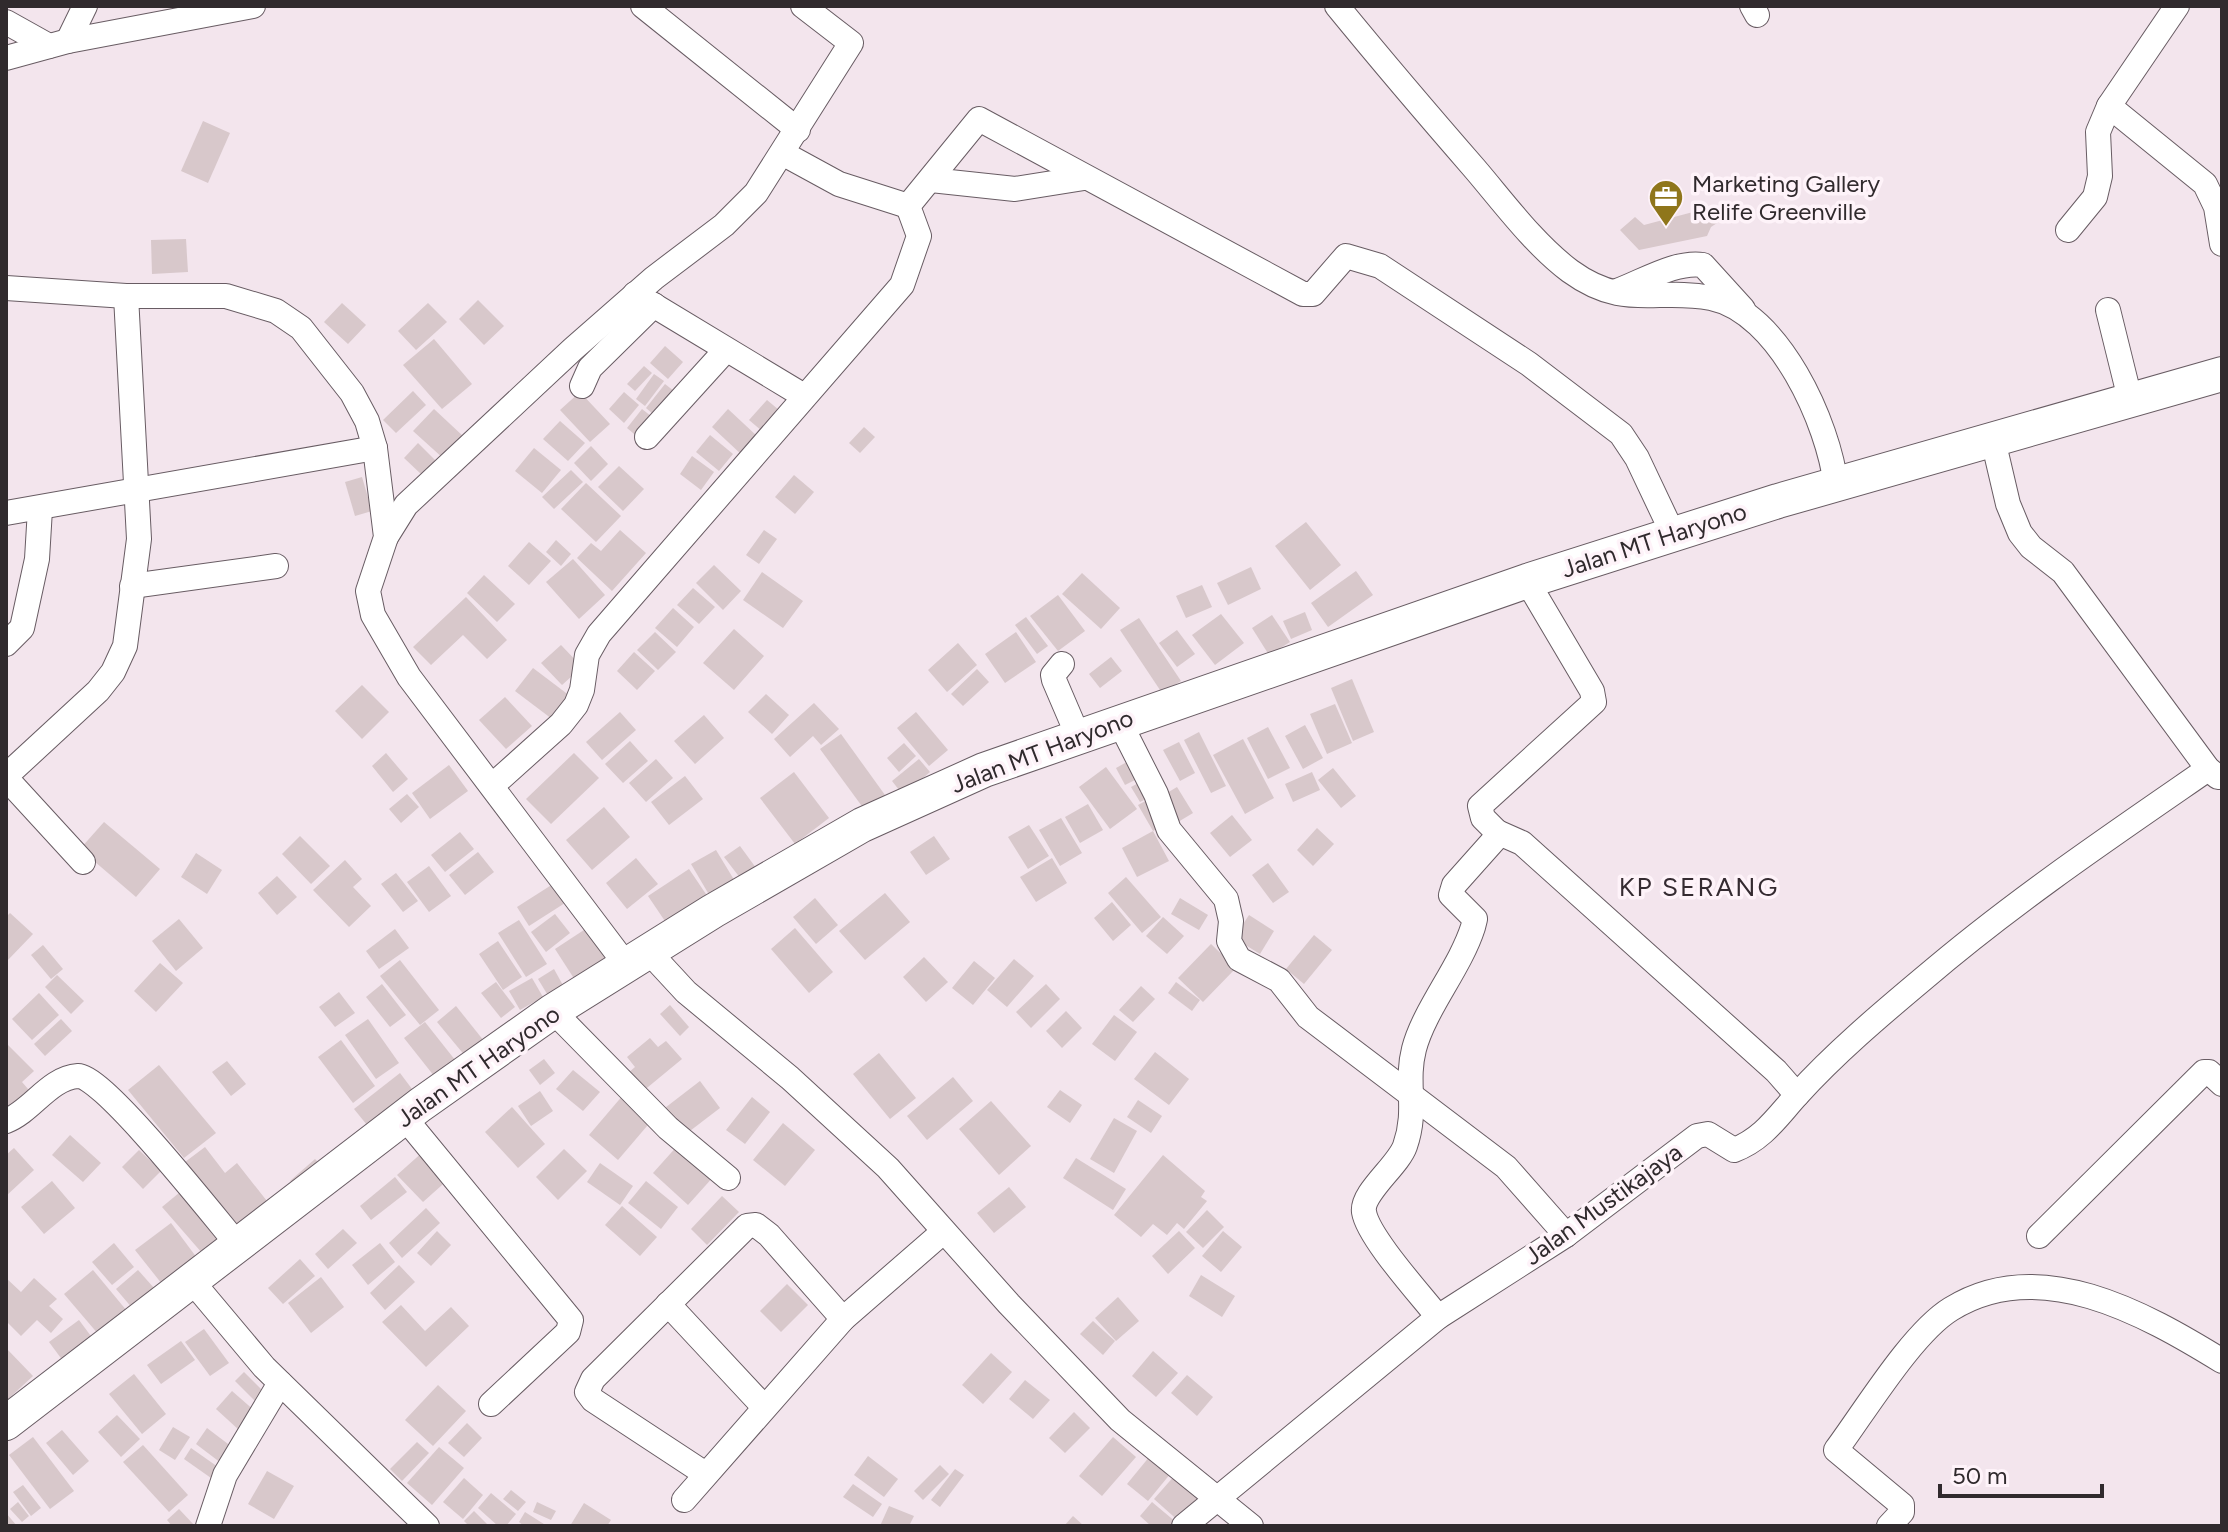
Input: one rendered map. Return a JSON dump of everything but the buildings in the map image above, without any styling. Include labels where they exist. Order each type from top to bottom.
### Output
[{"type":"main road","name":"Jalan MT Haryono","points":[[6,1423],[404,1117],[553,1011],[862,825],[984,770],[1527,581],[1673,534],[2222,374]]},
{"type":"street","points":[[59,44],[85,6]]},
{"type":"street","points":[[6,58],[200,10],[253,6]]},
{"type":"street","points":[[643,6],[798,130]]},
{"type":"street","points":[[803,6],[851,43],[784,154],[756,193],[645,300],[406,505],[386,537],[368,591],[373,615],[409,677],[493,785],[638,959],[686,992],[790,1078],[888,1168],[943,1232],[1120,1420],[1251,1526]]},
{"type":"street","points":[[1337,6],[1518,220],[1571,271],[1613,293],[1710,298],[1745,311]]},
{"type":"street","points":[[2068,230],[2095,197],[2100,176],[2098,132],[2109,106],[2177,6]]},
{"type":"street","points":[[6,22],[59,44]]},
{"type":"street","points":[[2109,106],[2205,184],[2216,207],[2222,244]]},
{"type":"street","points":[[908,206],[979,119],[1303,294],[1313,294],[1346,256],[1380,266],[1529,364],[1621,434],[1637,458],[1673,534]]},
{"type":"street","points":[[784,154],[839,184],[908,206]]},
{"type":"street","points":[[931,180],[1015,189],[1084,178]]},
{"type":"street","points":[[493,785],[561,724],[582,690],[587,655],[599,634],[902,285],[919,236],[908,206]]},
{"type":"street","points":[[1613,293],[1674,268],[1691,263],[1703,265],[1774,343],[1805,389],[1833,456],[1836,486]]},
{"type":"street","points":[[6,288],[126,296],[226,296],[276,311],[301,328],[352,393],[367,421],[375,448],[386,537]]},
{"type":"street","points":[[83,862],[6,777],[98,691],[113,672],[125,646],[139,539],[126,296]]},
{"type":"street","points":[[645,300],[804,396]]},
{"type":"street","points":[[582,386],[590,368],[645,300]]},
{"type":"street","points":[[2108,310],[2130,399]]},
{"type":"street","points":[[647,437],[725,351]]},
{"type":"street","points":[[1993,440],[2008,504],[2020,533],[2031,547],[2063,572],[2215,773]]},
{"type":"street","points":[[6,513],[375,448]]},
{"type":"street","points":[[6,644],[22,628],[17,607],[37,559],[40,509]]},
{"type":"street","points":[[132,586],[276,566]]},
{"type":"street","points":[[1527,581],[1592,691],[1594,702],[1480,806],[1483,818],[1497,832],[1522,843],[1776,1071],[1797,1095]]},
{"type":"street","points":[[1062,664],[1053,675],[1054,680],[1078,736]]},
{"type":"street","points":[[1119,721],[1156,794],[1169,830],[1226,899],[1231,921],[1229,941],[1239,959],[1279,980],[1308,1017],[1506,1167],[1566,1235]]},
{"type":"street","name":"Jalan Mustikajaya","points":[[1185,1526],[1438,1317],[1566,1235],[1697,1136],[1708,1134],[1734,1150],[1748,1145],[1777,1122],[1797,1095],[1921,980],[2031,892],[2215,773]]},
{"type":"street","points":[[1438,1317],[1371,1230],[1363,1207],[1367,1196],[1404,1148],[1414,1109],[1410,1076],[1415,1046],[1473,927],[1475,919],[1451,895],[1454,885],[1491,846],[1497,832]]},
{"type":"street","points":[[553,1011],[668,1128],[728,1178]]},
{"type":"street","points":[[2039,1236],[2204,1072],[2209,1072],[2222,1084]]},
{"type":"street","points":[[6,1121],[60,1081],[76,1076],[94,1080],[238,1245]]},
{"type":"street","points":[[404,1117],[571,1320],[568,1332],[491,1404]]},
{"type":"street","points":[[704,1473],[593,1400],[587,1392],[593,1379],[747,1226],[756,1225],[769,1235],[843,1319]]},
{"type":"street","points":[[684,1500],[704,1473],[843,1319],[943,1232]]},
{"type":"street","points":[[191,1280],[280,1383],[427,1526]]},
{"type":"street","points":[[1889,1526],[1902,1512],[1902,1505],[1836,1450],[1919,1340],[1950,1309],[1994,1291],[2036,1284],[2085,1293],[2222,1361]]},
{"type":"street","points":[[668,1304],[764,1407]]},
{"type":"street","points":[[208,1526],[225,1475],[280,1383]]},
{"type":"place","name":"Marketing Gallery Relife Greenville","points":[[1666,228]]},
{"type":"district","name":"KP SERANG","points":[[1699,887]]}]
